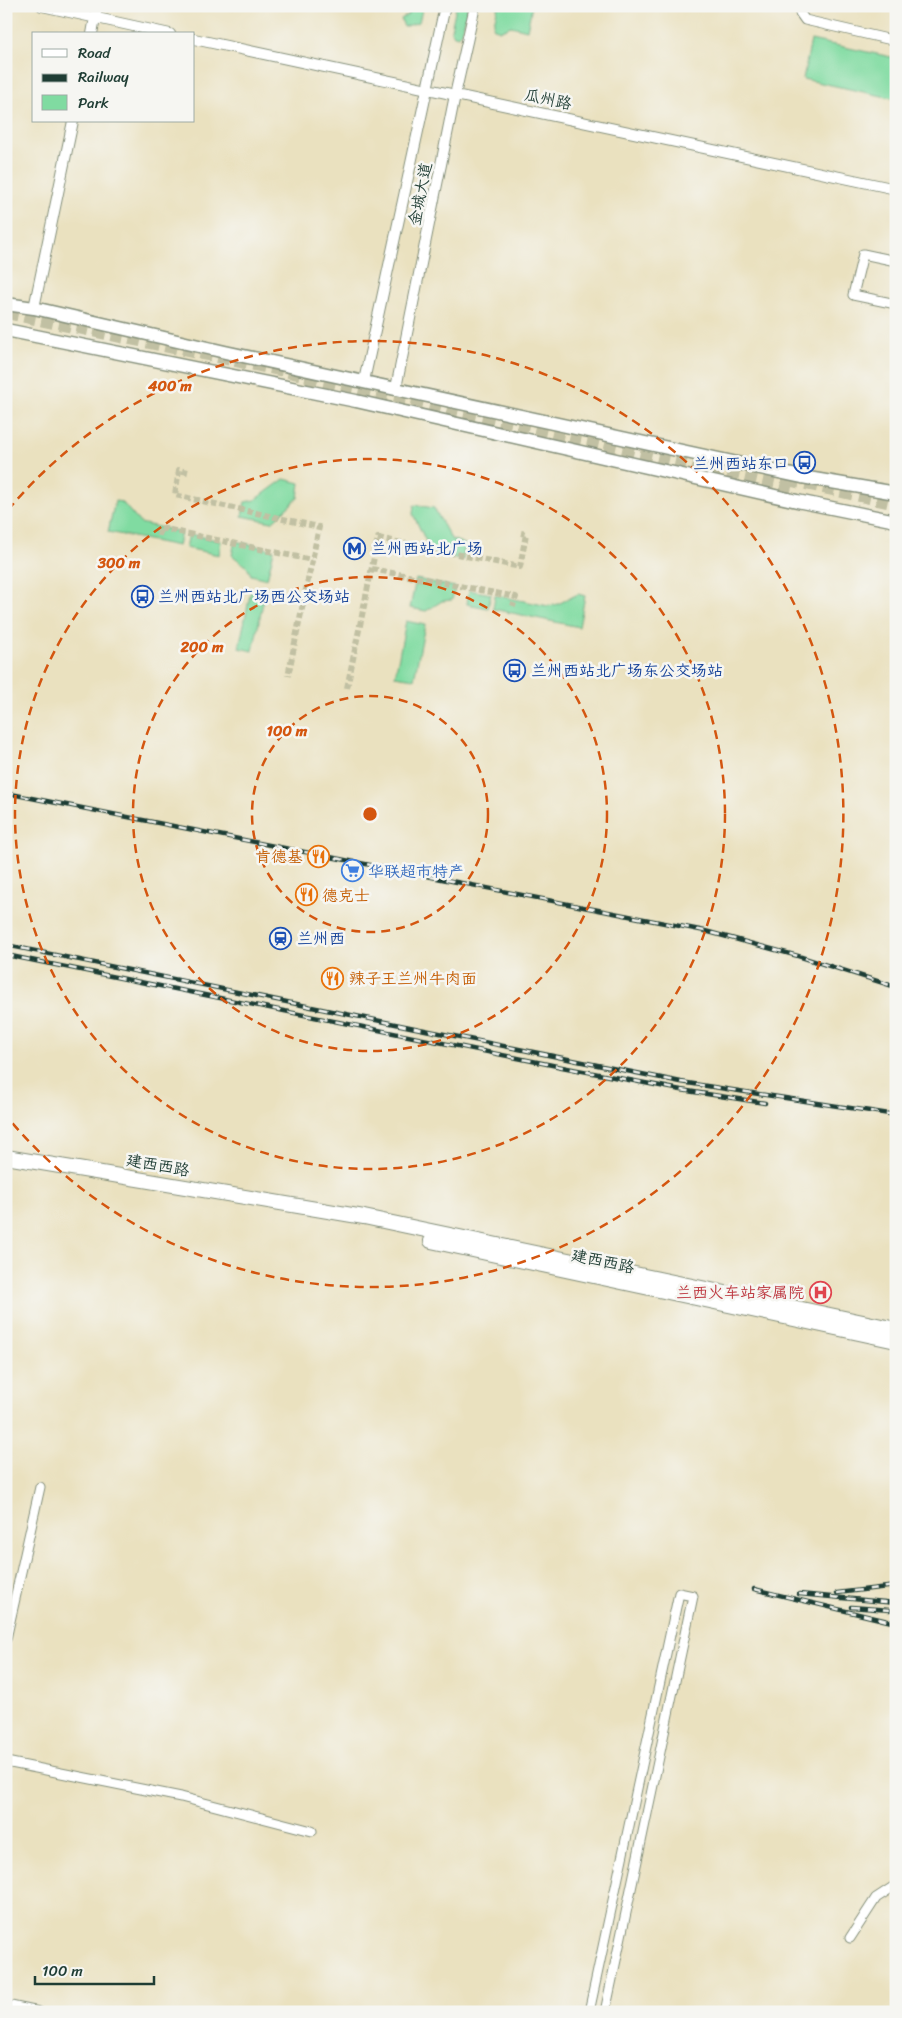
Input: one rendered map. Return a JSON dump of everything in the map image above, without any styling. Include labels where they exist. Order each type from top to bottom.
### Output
[{"type":"highway","name":"建西西路","points":[[6,1157],[373,1219],[896,1329]]},
{"type":"highway","name":"建西西路","points":[[305,1208],[364,1226],[510,1259],[896,1341]]},
{"type":"main road","points":[[6,304],[34,308],[802,477],[896,493]]},
{"type":"main road","points":[[6,330],[356,401],[788,498],[896,520]]},
{"type":"street","points":[[42,6],[161,32]]},
{"type":"street","points":[[92,32],[97,6]]},
{"type":"street","name":"金城大道","points":[[364,381],[445,6]]},
{"type":"street","name":"金城大道","points":[[396,388],[455,95],[475,6]]},
{"type":"street","points":[[800,6],[800,13],[805,20],[896,41]]},
{"type":"street","name":"瓜州路","points":[[195,39],[896,189]]},
{"type":"street","points":[[34,308],[73,122]]},
{"type":"street","points":[[896,262],[863,254],[853,295],[896,304]]},
{"type":"street","points":[[6,1639],[40,1487]]},
{"type":"street","points":[[589,2012],[679,1593],[693,1596],[605,2012]]},
{"type":"street","points":[[6,1762],[181,1797],[312,1831]]},
{"type":"street","points":[[637,1784],[652,1787]]},
{"type":"street","points":[[850,1938],[876,1898],[896,1885]]},
{"type":"street","points":[[6,2005],[38,2012]]},
{"type":"green space","points":[[406,6],[423,6],[419,22],[404,27],[401,19],[409,14]]},
{"type":"green space","points":[[456,6],[468,6],[462,32],[459,36],[454,35],[451,30]]},
{"type":"green space","points":[[498,6],[532,6],[527,30],[511,26],[499,31],[493,27]]},
{"type":"green space","points":[[811,40],[896,58],[896,99],[803,79]]},
{"type":"green space","points":[[284,479],[300,483],[298,498],[272,522],[242,516],[245,502],[255,500]]},
{"type":"green space","points":[[115,501],[122,502],[140,523],[181,532],[178,546],[108,532]]},
{"type":"green space","points":[[414,505],[434,508],[451,539],[465,544],[463,560],[431,552],[413,514]]},
{"type":"green space","points":[[189,534],[221,541],[219,555],[186,548]]},
{"type":"green space","points":[[235,541],[274,550],[267,579],[251,575],[247,567],[232,555]]},
{"type":"green space","points":[[416,579],[455,587],[452,600],[442,601],[426,611],[410,608]]},
{"type":"green space","points":[[251,590],[265,593],[253,651],[239,648]]},
{"type":"green space","points":[[469,590],[491,594],[488,608],[467,604]]},
{"type":"green space","points":[[578,594],[585,596],[579,627],[493,609],[495,595],[548,606],[558,604]]},
{"type":"green space","points":[[406,621],[425,625],[414,679],[395,676]]},
{"type":"tunnel","points":[[6,313],[317,378]]},
{"type":"tunnel","points":[[305,383],[796,489]]},
{"type":"tunnel","points":[[188,472],[179,470],[175,495],[319,527],[288,676]]},
{"type":"tunnel","points":[[788,480],[896,504]]},
{"type":"tunnel","points":[[159,536],[160,528],[312,560]]},
{"type":"tunnel","points":[[347,688],[378,538],[520,567],[526,534],[521,533]]},
{"type":"tunnel","points":[[372,569],[516,597],[513,606]]},
{"type":"railway","points":[[6,793],[705,931],[798,956],[896,987]]},
{"type":"railway","points":[[6,945],[681,1082],[896,1115]]},
{"type":"railway","points":[[6,955],[562,1067],[681,1090],[765,1103]]},
{"type":"railway","points":[[837,1593],[896,1586]]},
{"type":"railway","points":[[754,1589],[896,1623]]},
{"type":"railway","points":[[799,1594],[896,1603]]},
{"type":"railway","points":[[851,1607],[890,1610]]},
{"type":"place","name":"兰州西站东口","points":[[805,463]]},
{"type":"place","name":"兰州西站北广场","points":[[355,548]]},
{"type":"place","name":"兰州西站北广场西公交场站","points":[[142,596]]},
{"type":"place","name":"兰州西站北广场东公交场站","points":[[515,670]]},
{"type":"place","name":"肯德基","points":[[319,856]]},
{"type":"place","name":"华联超市特产","points":[[352,871]]},
{"type":"place","name":"德克士","points":[[306,895]]},
{"type":"place","name":"兰州西","points":[[281,938]]},
{"type":"place","name":"辣子王兰州牛肉面","points":[[333,978]]},
{"type":"place","name":"兰西火车站家属院","points":[[820,1292]]}]
